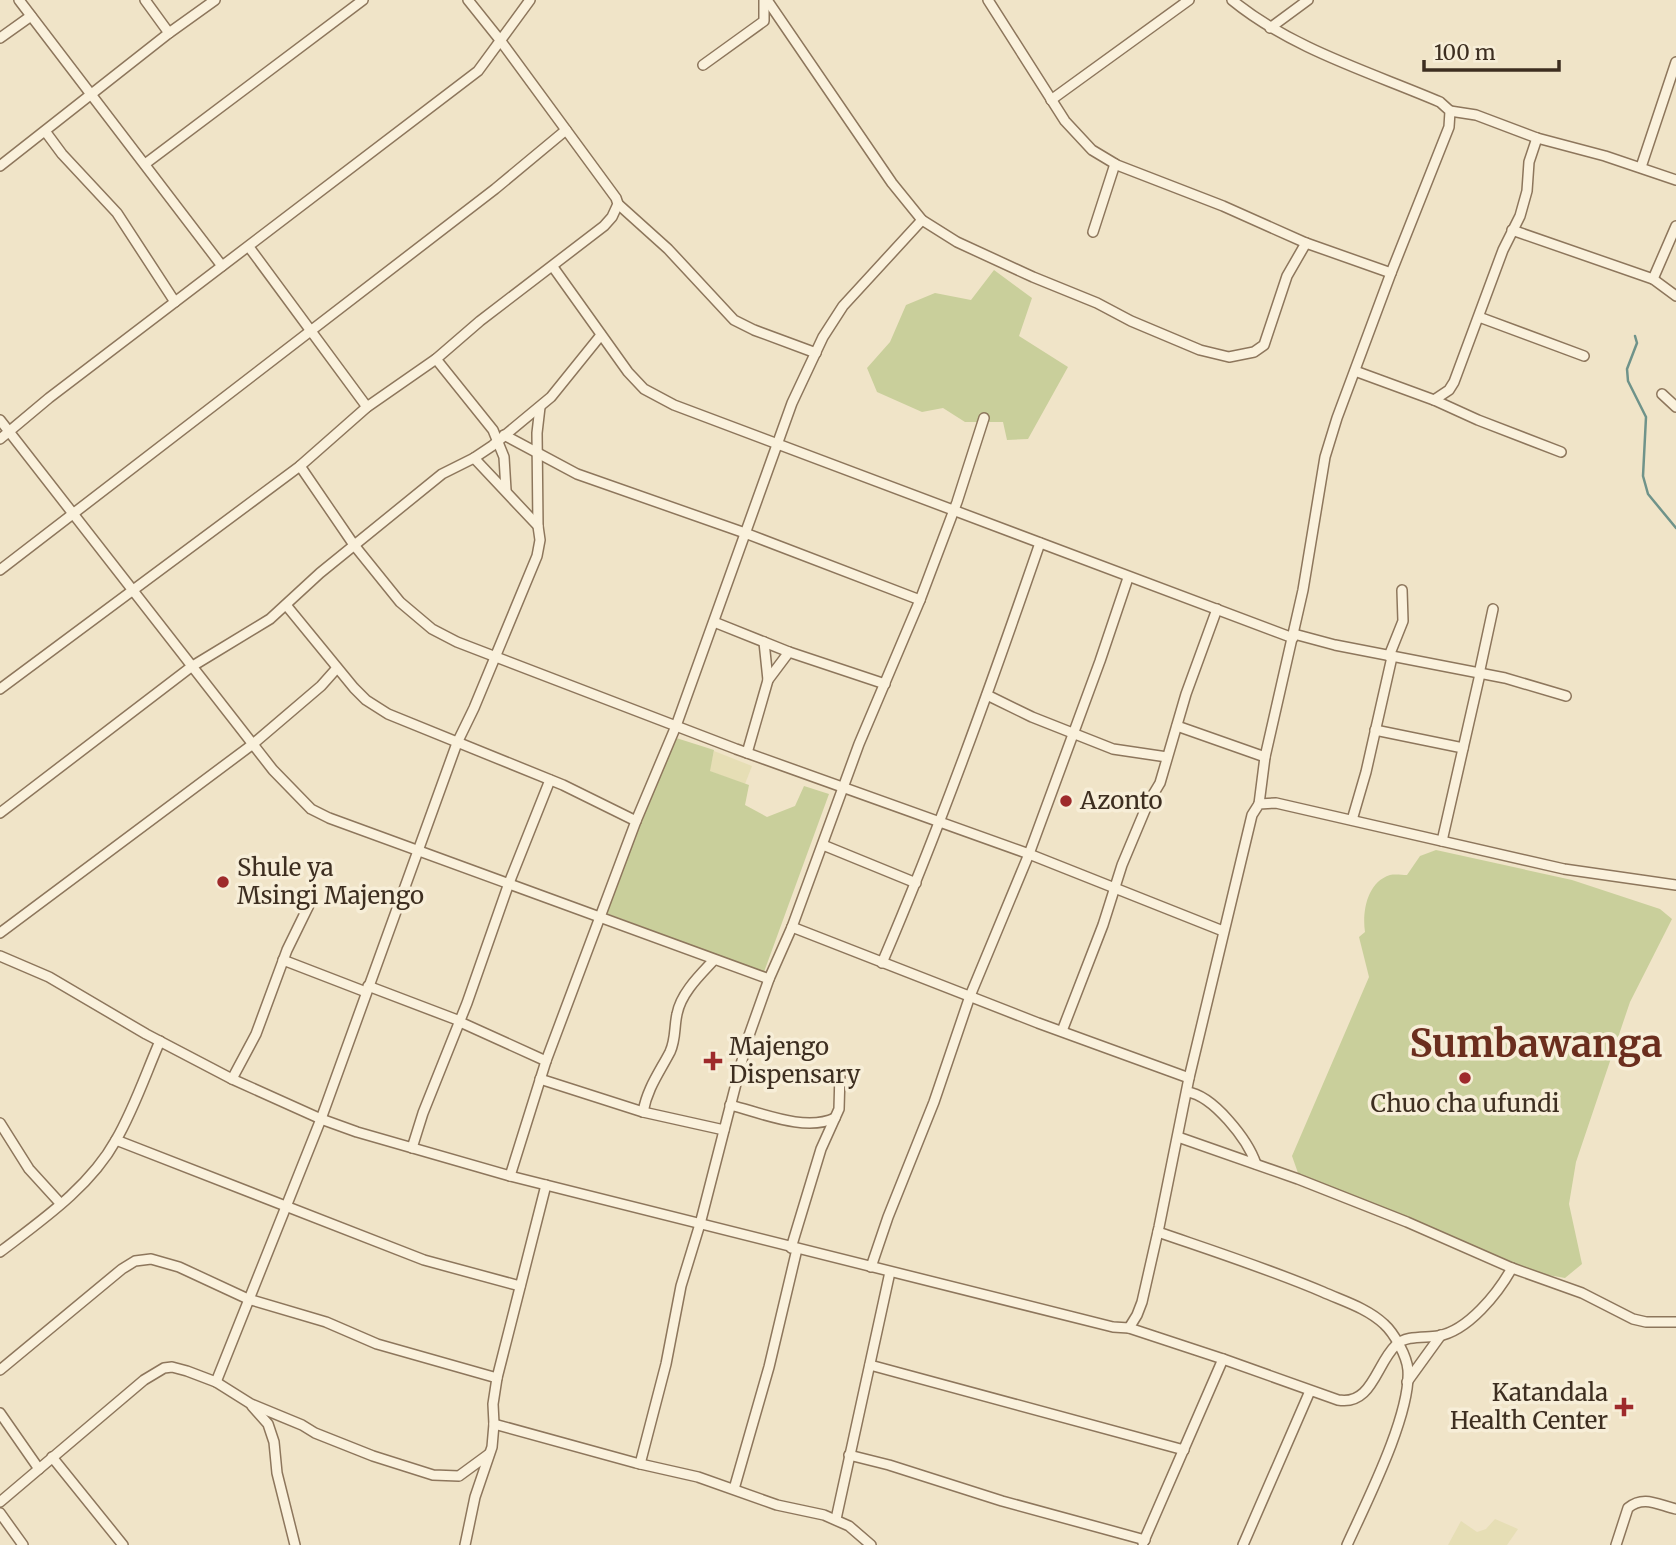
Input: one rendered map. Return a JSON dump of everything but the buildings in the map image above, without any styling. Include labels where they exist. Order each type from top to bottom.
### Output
[{"type":"street","points":[[19,0],[222,266]]},
{"type":"street","points":[[145,0],[169,33]]},
{"type":"street","points":[[0,166],[215,0]]},
{"type":"street","points":[[145,164],[363,0]]},
{"type":"street","points":[[467,0],[500,40],[618,204],[668,249],[734,320],[816,352]]},
{"type":"street","points":[[0,439],[49,398],[478,71],[530,0]]},
{"type":"street","points":[[703,65],[764,21],[766,0]]},
{"type":"street","points":[[766,0],[892,183],[922,220],[957,242],[1033,278],[1097,303],[1130,321],[1200,350],[1229,357],[1254,352],[1264,345],[1287,276],[1306,243]]},
{"type":"street","points":[[988,0],[1052,100],[1084,143],[1115,164],[1223,206],[1306,243],[1391,273]]},
{"type":"street","points":[[1052,100],[1189,0]]},
{"type":"street","points":[[1232,0],[1270,28],[1351,66],[1440,102],[1450,111],[1501,122],[1537,138],[1641,167],[1676,180]]},
{"type":"street","points":[[1270,28],[1308,0]]},
{"type":"street","points":[[0,38],[31,16]]},
{"type":"street","points":[[1641,167],[1676,62]]},
{"type":"street","points":[[1129,1328],[1142,1302],[1223,931],[1252,815],[1259,804],[1265,757],[1294,636],[1325,457],[1391,273],[1449,127],[1450,111]]},
{"type":"street","points":[[0,570],[495,189],[566,130]]},
{"type":"street","points":[[45,131],[62,154],[117,213],[174,302]]},
{"type":"street","points":[[1434,400],[1449,390],[1500,256],[1520,216],[1527,191],[1529,162],[1537,138]]},
{"type":"street","points":[[1093,232],[1115,164]]},
{"type":"street","points":[[0,689],[300,466],[367,407],[436,359],[604,226],[618,204]]},
{"type":"street","points":[[510,1176],[540,1079],[636,821],[676,726],[792,403],[830,324],[843,306],[922,220]]},
{"type":"street","points":[[1512,230],[1653,279],[1676,296]]},
{"type":"street","points":[[1653,279],[1675,231]]},
{"type":"street","points":[[249,247],[367,407]]},
{"type":"street","points":[[553,267],[628,372],[644,389],[674,405],[1128,578],[1294,636],[1505,678],[1566,696]]},
{"type":"street","points":[[1479,317],[1584,356]]},
{"type":"street","points":[[0,813],[191,667],[270,619],[320,573],[442,474],[474,458],[540,407],[601,335]]},
{"type":"street","points":[[436,359],[501,438],[561,468],[745,533],[920,600]]},
{"type":"street","points":[[1355,371],[1561,452]]},
{"type":"street","points":[[1662,394],[1676,407]]},
{"type":"street","points":[[216,1382],[321,1119],[457,743],[537,556],[540,540],[537,433],[540,407]]},
{"type":"street","points":[[640,1464],[666,1363],[681,1286],[700,1224],[747,1041],[845,788],[859,744],[954,512],[984,418]]},
{"type":"street","points":[[0,420],[273,770],[311,809],[329,818],[769,979]]},
{"type":"street","points":[[501,438],[506,490]]},
{"type":"street","points":[[474,458],[538,526]]},
{"type":"street","points":[[300,466],[354,545],[414,616],[457,642],[495,654],[747,753],[1029,854],[1223,931]]},
{"type":"street","points":[[882,962],[940,822],[1040,543]]},
{"type":"street","points":[[871,1267],[934,1102],[970,996],[1029,854],[1128,578]]},
{"type":"street","points":[[1352,820],[1390,656],[1403,621],[1402,590]]},
{"type":"street","points":[[286,605],[366,700],[388,714],[550,780],[636,821]]},
{"type":"street","points":[[1062,1031],[1122,866],[1148,803],[1160,783],[1217,609]]},
{"type":"street","points":[[1442,841],[1493,609]]},
{"type":"street","points":[[714,622],[789,652],[885,684]]},
{"type":"street","points":[[764,642],[768,680]]},
{"type":"street","points":[[747,753],[768,680],[789,652]]},
{"type":"street","points":[[0,933],[253,744],[337,668]]},
{"type":"street","points":[[987,695],[1032,717],[1114,749],[1167,757]]},
{"type":"street","points":[[1177,726],[1265,757]]},
{"type":"street","points":[[1375,730],[1463,748]]},
{"type":"street","points":[[412,1148],[509,883],[550,780]]},
{"type":"street","points":[[1259,804],[1276,803],[1564,869],[1676,885]]},
{"type":"street","points":[[823,845],[916,883]]},
{"type":"street","points":[[232,1079],[256,1034],[283,960],[309,905]]},
{"type":"street","points":[[792,927],[1038,1024],[1189,1077]]},
{"type":"street","points":[[0,956],[49,977],[232,1079],[321,1119],[510,1176],[794,1249],[1113,1327],[1129,1328],[1338,1400],[1356,1400],[1366,1392],[1397,1343],[1441,1335],[1457,1328],[1486,1306],[1499,1291],[1511,1268]]},
{"type":"street","points":[[283,960],[460,1021],[547,1061]]},
{"type":"street","points":[[642,1112],[646,1095],[674,1042],[676,1016],[681,1003],[697,978],[715,960]]},
{"type":"street","points":[[0,1252],[86,1180],[116,1140],[160,1041]]},
{"type":"street","points":[[734,1489],[769,1367],[794,1249],[821,1149],[839,1109],[840,1073]]},
{"type":"street","points":[[540,1079],[642,1112],[724,1130]]},
{"type":"street","points":[[1187,1092],[1197,1093],[1215,1107],[1234,1128],[1256,1164]]},
{"type":"street","points":[[730,1105],[815,1125],[835,1118]]},
{"type":"street","points":[[0,1125],[29,1169],[60,1203]]},
{"type":"street","points":[[1178,1137],[1407,1222],[1511,1268],[1582,1293],[1633,1319],[1676,1322]]},
{"type":"street","points":[[116,1140],[424,1260],[520,1286]]},
{"type":"street","points":[[465,1545],[475,1497],[489,1454],[497,1378],[546,1185]]},
{"type":"street","points":[[1158,1232],[1278,1273],[1352,1304],[1385,1325],[1397,1343],[1408,1370],[1406,1392],[1392,1442],[1347,1545]]},
{"type":"street","points":[[0,1370],[107,1280],[135,1261],[151,1259],[179,1267],[248,1299],[326,1322],[377,1344],[497,1378]]},
{"type":"street","points":[[836,1519],[890,1272]]},
{"type":"street","points":[[1407,1383],[1441,1335]]},
{"type":"street","points":[[849,1455],[1144,1542],[1223,1359]]},
{"type":"street","points":[[870,1365],[1184,1450]]},
{"type":"street","points":[[0,1502],[156,1372],[172,1367],[216,1382],[251,1404],[373,1456],[433,1475],[459,1476],[489,1454]]},
{"type":"street","points":[[1242,1545],[1310,1391]]},
{"type":"street","points":[[251,1404],[268,1424],[274,1442],[277,1473],[295,1545]]},
{"type":"street","points":[[0,1413],[39,1469]]},
{"type":"street","points":[[494,1424],[698,1477],[777,1505],[836,1519],[871,1545]]},
{"type":"street","points":[[52,1457],[123,1545]]},
{"type":"street","points":[[1616,1545],[1628,1508],[1633,1504],[1647,1500],[1676,1509]]},
{"type":"street","points":[[0,1513],[23,1545]]},
{"type":"shaded area","points":[[714,751],[752,766],[745,784],[709,771]]},
{"type":"shaded area","points":[[1495,1519],[1518,1529],[1507,1545],[1448,1545],[1461,1521],[1477,1532],[1486,1529]]},
{"type":"green space","points":[[994,270],[1032,298],[1019,336],[1068,367],[1028,439],[1007,440],[1003,422],[965,422],[943,408],[922,412],[877,392],[867,368],[890,342],[906,305],[935,293],[971,300]]},
{"type":"green space","points":[[670,736],[714,750],[710,771],[749,785],[745,805],[767,817],[795,806],[804,786],[829,794],[764,972],[603,912]]},
{"type":"green space","name":"Chuo cha ufundi","points":[[1436,850],[1572,880],[1660,909],[1672,919],[1630,1002],[1576,1162],[1569,1204],[1582,1264],[1565,1278],[1531,1272],[1298,1173],[1292,1156],[1369,977],[1359,937],[1365,932],[1364,916],[1371,891],[1376,884],[1390,875],[1407,875],[1420,856]]},
{"type":"waterway","points":[[1635,336],[1637,343],[1627,369],[1628,381],[1646,417],[1643,476],[1648,494],[1676,528]]},
{"type":"place","name":"Azonto","points":[[1066,801]]},
{"type":"place","name":"Shule ya Msingi Majengo","points":[[223,882]]},
{"type":"place","name":"Majengo Dispensary","points":[[713,1061]]},
{"type":"place","name":"Chuo cha ufundi","points":[[1465,1078]]},
{"type":"place","name":"Katandala Health Center","points":[[1624,1407]]},
{"type":"district","name":"Sumbawanga","points":[[1536,1044]]}]
